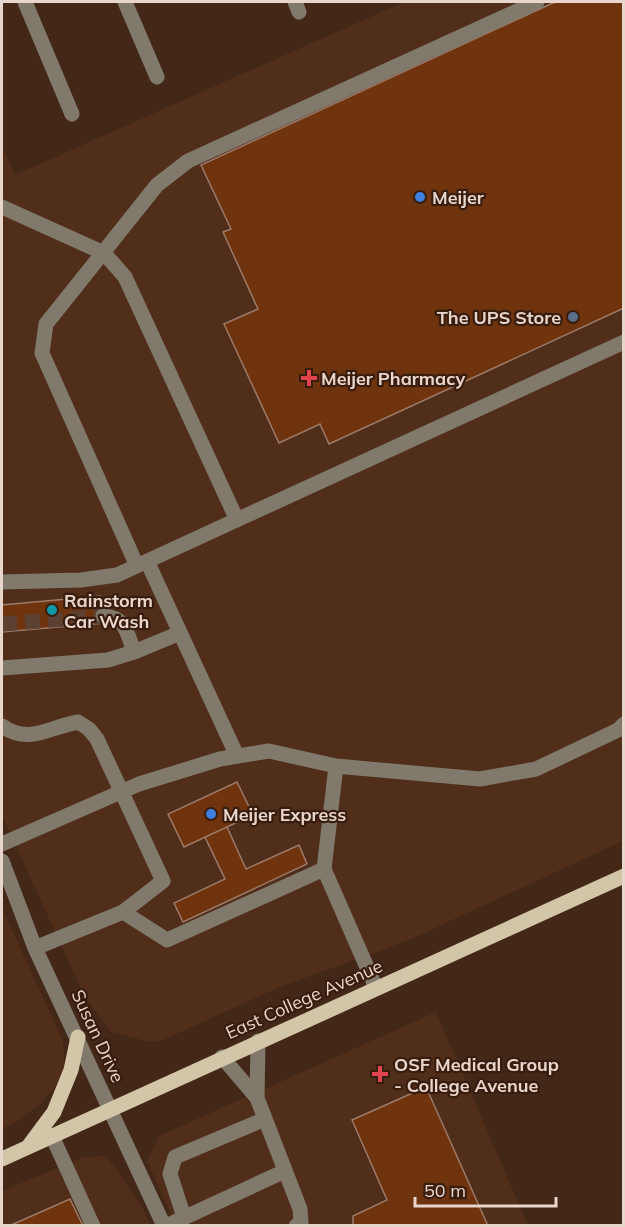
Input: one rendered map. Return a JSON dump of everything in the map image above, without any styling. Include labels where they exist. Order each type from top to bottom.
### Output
[{"type":"main road","name":"East College Avenue","points":[[2,1159],[624,876]]},
{"type":"main road","points":[[27,1148],[54,1112],[71,1070],[78,1036]]},
{"type":"street","points":[[25,2],[72,114]]},
{"type":"street","points":[[125,2],[157,77]]},
{"type":"street","points":[[237,756],[180,633],[142,563],[42,353],[46,324],[157,184],[188,161],[537,2]]},
{"type":"street","points":[[2,207],[104,253],[125,277],[237,520]]},
{"type":"street","points":[[2,582],[81,580],[117,575],[624,342]]},
{"type":"street","points":[[103,616],[114,616],[122,622],[134,652]]},
{"type":"street","points":[[2,668],[108,660],[180,633]]},
{"type":"street","points":[[2,726],[13,732],[29,735],[78,722],[89,729],[97,739],[163,880],[123,912],[35,948]]},
{"type":"street","points":[[2,844],[139,784],[220,759],[269,751],[336,766],[480,779],[536,769],[618,730],[624,724]]},
{"type":"street","points":[[336,766],[324,869],[376,988]]},
{"type":"street","name":"Susan Drive","points":[[2,861],[35,948],[165,1226]]},
{"type":"street","points":[[123,912],[167,940],[324,869]]},
{"type":"street","points":[[257,1098],[258,1041]]},
{"type":"street","points":[[222,1057],[257,1098],[300,1209],[300,1225]]},
{"type":"street","points":[[184,1218],[170,1174],[175,1157],[265,1119]]},
{"type":"street","points":[[52,1136],[93,1226]]},
{"type":"street","points":[[165,1226],[285,1171]]},
{"type":"shaded area","points":[[404,2],[623,2],[623,841],[407,941],[282,986],[161,1041],[146,1041],[111,1032],[85,997],[2,816],[2,145],[15,175]]},
{"type":"shaded area","points":[[2,908],[63,1041],[64,1057],[63,1072],[54,1088],[39,1105],[2,1129]]},
{"type":"shaded area","name":"OSF Medical Group - College Avenue","points":[[436,1012],[528,1225],[176,1225],[147,1161],[159,1136]]},
{"type":"shaded area","points":[[106,1156],[142,1207],[150,1225],[2,1225],[2,1191],[84,1157]]},
{"type":"building","name":"Meijer","points":[[555,2],[624,2],[624,308],[329,444],[320,424],[279,443],[224,324],[258,309],[223,232],[231,229],[201,165]]},
{"type":"building","name":"Rainstorm Car Wash","points":[[100,596],[104,623],[2,632],[2,605]]},
{"type":"building","name":"Meijer Express","points":[[237,782],[253,815],[184,847],[168,814]]},
{"type":"building","points":[[227,827],[246,869],[299,845],[307,864],[183,922],[174,903],[225,879],[205,837]]},
{"type":"building","points":[[426,1087],[488,1226],[353,1226],[353,1216],[387,1200],[352,1120]]},
{"type":"building","points":[[70,1199],[83,1226],[9,1226]]},
{"type":"tunnel","points":[[2,624],[103,616]]},
{"type":"place","name":"Meijer","points":[[420,197]]},
{"type":"place","name":"The UPS Store","points":[[573,317]]},
{"type":"place","name":"Meijer Pharmacy","points":[[309,378]]},
{"type":"place","name":"Rainstorm Car Wash","points":[[52,610]]},
{"type":"place","name":"Meijer Express","points":[[211,814]]},
{"type":"place","name":"OSF Medical Group - College Avenue","points":[[380,1074]]}]
